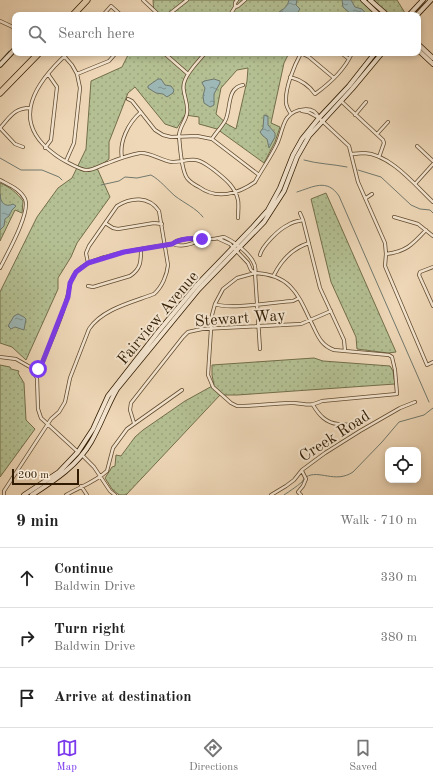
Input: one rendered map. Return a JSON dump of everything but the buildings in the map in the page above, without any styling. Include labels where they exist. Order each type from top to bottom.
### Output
[{"type":"highway","points":[[74,12],[83,0]]},
{"type":"highway","points":[[75,12],[87,0]]},
{"type":"highway","points":[[1,92],[34,56]]},
{"type":"street","points":[[143,0],[156,12]]},
{"type":"street","points":[[172,12],[187,0]]},
{"type":"street","points":[[232,12],[235,7],[235,3],[238,0]]},
{"type":"street","points":[[235,7],[244,0]]},
{"type":"street","points":[[363,0],[376,12]]},
{"type":"street","points":[[370,0],[383,12]]},
{"type":"street","points":[[412,12],[423,0]]},
{"type":"street","points":[[420,12],[431,0]]},
{"type":"street","points":[[106,12],[111,6],[118,12]]},
{"type":"street","points":[[0,21],[12,27]]},
{"type":"street","points":[[421,47],[433,58]]},
{"type":"street","points":[[0,65],[12,52]]},
{"type":"street","points":[[421,53],[433,64]]},
{"type":"street","points":[[66,161],[74,143],[80,88],[77,74],[72,65],[64,56],[40,84],[30,108],[31,122],[37,138],[45,148],[56,156],[83,170],[90,170],[139,153],[145,153],[170,161],[195,160],[202,162],[228,181],[235,192],[238,201],[238,218]]},
{"type":"street","points":[[77,74],[109,61],[113,56]]},
{"type":"street","points":[[167,56],[188,74]]},
{"type":"street","points":[[203,56],[188,74],[183,89],[187,114],[179,136],[182,161],[187,178],[205,192],[214,195],[224,195],[249,186],[255,182],[278,143],[286,119],[291,114],[301,110],[317,114],[320,119],[349,146],[355,172],[385,243],[385,266],[427,365],[433,362]]},
{"type":"street","points":[[291,114],[286,103],[290,77],[300,56]]},
{"type":"street","points":[[307,56],[334,78]]},
{"type":"street","points":[[345,56],[349,59]]},
{"type":"street","points":[[290,77],[300,80],[315,94],[324,88],[334,78],[350,56]]},
{"type":"street","name":"Fairview Avenue","points":[[32,495],[61,476],[91,442],[107,406],[117,390],[199,289],[236,248],[264,222],[278,202],[304,144],[320,119],[373,56]]},
{"type":"street","name":"Fairview Avenue","points":[[320,119],[341,101],[379,56]]},
{"type":"street","points":[[45,148],[51,140],[57,87],[48,74]]},
{"type":"street","points":[[212,139],[226,118],[234,90],[238,86],[243,85]]},
{"type":"street","points":[[128,99],[132,101],[155,130],[163,135],[171,137],[197,136],[212,139],[259,175]]},
{"type":"street","points":[[341,101],[377,134],[384,143],[379,157]]},
{"type":"street","points":[[355,115],[366,102]]},
{"type":"street","points":[[23,146],[15,144],[0,128],[13,112],[19,109],[30,108]]},
{"type":"street","points":[[122,158],[121,145],[131,122],[141,112]]},
{"type":"street","points":[[377,134],[388,122]]},
{"type":"street","points":[[417,146],[433,161]]},
{"type":"street","points":[[352,154],[365,153],[379,157],[392,164],[433,202]]},
{"type":"street","points":[[415,184],[433,164]]},
{"type":"street","points":[[0,180],[18,190],[25,198],[26,209],[24,218],[0,268]]},
{"type":"street","points":[[366,198],[372,194]]},
{"type":"street","points":[[4,495],[4,491],[48,425],[66,402],[70,378],[90,329],[94,323],[108,312],[154,294],[167,273],[168,265],[162,224],[159,211],[156,206],[150,201],[142,199],[123,202],[117,206],[88,246],[86,253],[88,263]]},
{"type":"street","points":[[300,213],[320,288],[344,340],[345,350]]},
{"type":"street","points":[[394,217],[418,224],[433,236]]},
{"type":"street","points":[[260,255],[261,250],[282,228],[303,220]]},
{"type":"street","points":[[105,223],[118,229],[154,223],[162,224]]},
{"type":"street","points":[[386,254],[400,252],[407,248],[426,230]]},
{"type":"street","points":[[34,373],[41,366],[43,361],[68,297],[72,277],[80,268],[88,263],[124,252],[172,244],[178,240],[195,238],[219,239],[224,237],[233,242],[248,263],[251,270],[255,273]]},
{"type":"street","points":[[172,244],[177,246],[190,244],[195,243],[200,239]]},
{"type":"street","points":[[274,276],[281,264],[298,247],[309,243]]},
{"type":"street","points":[[236,248],[252,258],[256,269],[260,349]]},
{"type":"street","points":[[88,286],[93,287],[130,276],[138,269],[142,262],[141,249]]},
{"type":"street","points":[[433,267],[420,272],[419,275],[432,299],[433,306]]},
{"type":"street","points":[[255,273],[274,276],[288,283],[299,298],[323,344],[334,350],[389,355],[392,357],[395,370],[397,394],[322,401],[314,405],[306,406],[294,403],[237,406],[231,403],[213,387],[208,375],[212,315],[215,304],[223,289],[237,278],[255,273]]},
{"type":"street","points":[[288,283],[291,278]]},
{"type":"street","points":[[215,304],[224,306],[257,304],[293,301],[299,298]]},
{"type":"street","name":"Stewart Way","points":[[134,423],[130,410],[131,403],[188,332],[195,330],[301,324],[331,311]]},
{"type":"street","points":[[0,357],[16,359],[30,367],[37,378],[41,418],[94,467],[110,491],[115,495]]},
{"type":"street","points":[[66,495],[100,477],[107,471],[112,448],[127,428],[182,390]]},
{"type":"street","name":"Creek Road","points":[[271,495],[294,480],[312,462],[360,431],[400,408],[415,402]]},
{"type":"street","points":[[314,405],[323,418],[330,423],[349,424],[354,426]]},
{"type":"street","name":"Fairview Avenue","points":[[24,495],[59,472],[80,454]]},
{"type":"street","points":[[301,495],[298,492],[303,486],[305,478],[302,471]]},
{"type":"street","points":[[81,486],[87,495]]},
{"type":"green space","points":[[153,0],[397,0],[404,12],[154,12]]},
{"type":"green space","points":[[128,56],[288,56],[284,63],[271,123],[280,127],[275,142],[264,163],[217,129],[199,124],[199,117],[185,115],[177,128],[165,124],[135,87],[128,93],[109,142],[109,159],[97,168],[110,197],[77,243],[71,257],[58,278],[58,289],[26,360],[12,347],[0,343],[0,292],[37,217],[58,188],[72,178],[86,149],[91,81],[122,67]],"holes":[[[248,68],[247,81],[236,129],[227,124],[216,114],[221,88],[237,70]]]},
{"type":"green space","points":[[0,183],[13,190],[23,201],[22,213],[15,210],[0,241]]},
{"type":"green space","points":[[326,193],[396,352],[388,353],[357,349],[356,337],[331,282],[311,199]]},
{"type":"green space","points":[[314,358],[323,361],[390,366],[393,371],[395,384],[220,395],[126,495],[119,495],[112,489],[105,478],[112,467],[115,466],[116,455],[121,456],[135,437],[143,430],[185,401],[214,385],[212,365]]},
{"type":"green space","points":[[0,365],[19,371],[18,373],[24,383],[26,420],[35,429],[0,477]]},
{"type":"water","points":[[289,0],[297,0],[296,5],[300,9],[298,12],[279,12],[286,6]]},
{"type":"water","points":[[342,0],[351,0],[355,7],[362,9],[364,12],[349,12],[343,7]]},
{"type":"water","points":[[158,79],[161,79],[165,85],[171,86],[174,90],[173,93],[167,97],[148,88],[148,86]]},
{"type":"water","points":[[214,79],[220,81],[220,83],[214,94],[214,105],[210,107],[204,103],[203,96],[205,88],[202,83],[204,81]]},
{"type":"water","points":[[264,115],[268,116],[268,125],[275,133],[275,137],[269,148],[267,139],[260,132],[263,128]]},
{"type":"water","points":[[0,194],[1,200],[5,205],[13,204],[16,206],[5,219],[4,226],[0,230]]},
{"type":"water","points":[[18,314],[26,319],[24,330],[15,327],[11,329],[8,326],[14,316]]},
{"type":"waterway","points":[[0,61],[9,51]]},
{"type":"waterway","points":[[0,158],[21,170],[42,170],[59,177],[62,180]]},
{"type":"waterway","points":[[304,160],[347,167]]},
{"type":"waterway","points":[[358,170],[381,177],[411,205],[420,209],[430,210],[433,213]]},
{"type":"waterway","points":[[101,185],[119,181],[125,177],[137,178],[151,175],[175,196],[203,217]]},
{"type":"waterway","points":[[297,192],[320,185],[330,187],[339,196],[429,402]]},
{"type":"waterway","points":[[284,495],[302,482],[305,477],[311,475],[340,477],[353,472],[399,422],[424,415],[433,408]]},
{"type":"route","points":[[38,369],[41,366],[68,297],[72,277],[80,268],[88,263],[130,250],[172,244],[178,240],[195,238],[202,239]]}]
